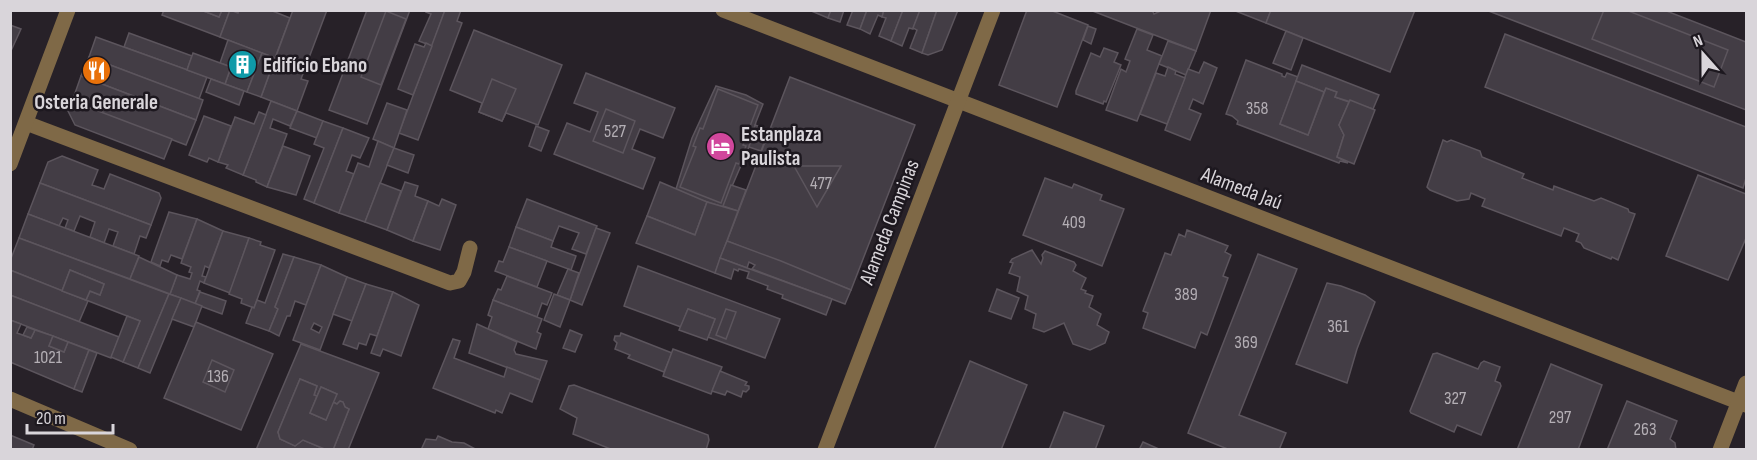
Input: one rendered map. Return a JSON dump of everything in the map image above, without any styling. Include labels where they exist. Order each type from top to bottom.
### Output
[{"type":"street","points":[[10,164],[68,10]]},
{"type":"street","name":"Alameda Jaú","points":[[723,10],[1743,404]]},
{"type":"street","name":"Alameda Campinas","points":[[825,450],[993,10]]},
{"type":"street","points":[[26,123],[450,283],[459,281],[464,272],[470,248]]},
{"type":"street","points":[[1720,450],[1743,404],[1746,383]]},
{"type":"street","points":[[10,399],[130,450]]},
{"type":"building","points":[[164,10],[201,10],[219,17],[222,10],[230,10],[220,37],[162,15]]},
{"type":"building","points":[[201,10],[222,10],[219,17]]},
{"type":"building","points":[[230,10],[238,13],[239,10],[270,10],[290,18],[275,58],[220,37]]},
{"type":"building","points":[[293,10],[327,10],[301,79],[308,81],[297,111],[261,97]]},
{"type":"building","points":[[367,10],[410,10],[367,124],[329,110]]},
{"type":"building","points":[[427,10],[445,10],[432,46],[419,41],[431,14],[426,12]]},
{"type":"building","points":[[445,10],[461,10],[457,21],[462,23],[418,140],[399,133]]},
{"type":"building","points":[[809,10],[831,10],[828,18]]},
{"type":"building","points":[[831,10],[844,10],[840,22],[828,18]]},
{"type":"building","points":[[853,10],[867,10],[860,29],[847,25]]},
{"type":"building","points":[[867,10],[884,10],[882,17],[878,15],[870,34],[860,29]]},
{"type":"building","points":[[884,10],[903,10],[891,41],[879,36],[886,18],[882,17]]},
{"type":"building","points":[[903,10],[920,10],[913,29],[909,28],[902,46],[891,41]]},
{"type":"building","points":[[920,10],[937,10],[922,53],[910,48],[917,30],[913,28]]},
{"type":"building","points":[[937,10],[958,10],[942,50],[928,55],[922,53]]},
{"type":"building","points":[[1027,10],[1050,10],[1088,25],[1057,107],[999,85]]},
{"type":"building","points":[[1090,10],[1152,10],[1154,14],[1163,10],[1211,10],[1196,51]]},
{"type":"building","points":[[1233,10],[1271,10],[1266,23]]},
{"type":"building","points":[[1271,10],[1415,10],[1390,72],[1266,23]]},
{"type":"building","points":[[1486,10],[1664,10],[1746,42],[1746,110]]},
{"type":"building","points":[[1604,10],[1626,10],[1728,50],[1714,87],[1592,39]]},
{"type":"building","points":[[386,11],[406,19],[381,85],[361,77]]},
{"type":"building","points":[[10,25],[21,29],[10,53]]},
{"type":"building","points":[[1088,26],[1096,29],[1091,44],[1083,40]]},
{"type":"building","points":[[1137,29],[1153,35],[1147,50],[1162,56],[1137,121],[1106,110],[1121,69],[1126,72],[1130,61],[1125,59]]},
{"type":"building","points":[[474,30],[562,65],[538,125],[506,113],[502,121],[479,112],[482,103],[450,90]]},
{"type":"building","points":[[1286,31],[1303,38],[1291,70],[1273,63]]},
{"type":"building","points":[[129,33],[192,56],[187,70],[124,47]]},
{"type":"building","points":[[1505,34],[1746,127],[1746,178],[1743,188],[1485,87]]},
{"type":"building","points":[[96,37],[207,77],[199,99],[89,57]]},
{"type":"building","name":"Edifício Ebano","points":[[228,40],[262,53],[247,92],[225,84],[231,67],[220,63]]},
{"type":"building","points":[[1168,41],[1196,51],[1186,75],[1159,64]]},
{"type":"building","points":[[426,43],[432,46],[413,95],[398,89],[415,44],[424,47]]},
{"type":"building","points":[[1104,48],[1118,53],[1114,62],[1121,65],[1106,102],[1104,101],[1103,104],[1076,94],[1076,91],[1091,53],[1100,57]]},
{"type":"building","points":[[193,53],[231,67],[225,84],[187,70]]},
{"type":"building","points":[[262,53],[275,58],[261,97],[247,92]]},
{"type":"building","points":[[89,57],[203,100],[196,120],[81,76]]},
{"type":"building","points":[[1246,60],[1285,77],[1287,73],[1298,77],[1280,124],[1308,135],[1326,88],[1337,92],[1335,97],[1349,102],[1339,125],[1344,135],[1337,157],[1348,163],[1340,161],[1339,163],[1237,124],[1238,121],[1226,114]]},
{"type":"building","points":[[1204,62],[1217,68],[1203,104],[1193,99],[1189,109],[1201,114],[1190,140],[1165,130],[1188,69],[1199,73]]},
{"type":"building","points":[[1302,65],[1379,95],[1373,109],[1335,97],[1337,92],[1326,88],[1324,92],[1296,81]]},
{"type":"building","points":[[1168,67],[1176,71],[1175,74],[1185,78],[1167,124],[1140,114],[1156,73],[1165,76]]},
{"type":"building","points":[[586,73],[675,108],[663,138],[640,129],[632,149],[655,158],[643,189],[554,154],[567,123],[590,132],[598,112],[574,103]]},
{"type":"building","points":[[81,76],[196,120],[186,145],[102,113],[104,108],[74,96]]},
{"type":"building","points":[[790,77],[915,125],[851,290],[727,241]]},
{"type":"building","points":[[211,79],[244,91],[239,105],[206,92]]},
{"type":"building","points":[[492,79],[516,89],[502,121],[479,112]]},
{"type":"building","points":[[1296,81],[1324,92],[1308,135],[1280,124]]},
{"type":"building","name":"Estanplaza Paulista","points":[[716,86],[746,95],[763,104],[749,147],[723,207],[676,189],[692,138]]},
{"type":"building","name":"Estanplaza Paulista","points":[[718,89],[758,105],[743,145],[746,146],[739,164],[736,163],[721,203],[680,187],[696,147],[693,146],[700,128],[703,129]]},
{"type":"building","points":[[1350,100],[1375,110],[1354,164],[1337,157],[1344,135],[1339,125]]},
{"type":"building","points":[[72,101],[172,139],[164,159],[75,125],[68,111]]},
{"type":"building","points":[[271,101],[297,111],[290,126],[273,119],[270,128],[287,134],[267,187],[243,175]]},
{"type":"building","points":[[387,103],[407,110],[394,148],[373,139]]},
{"type":"building","points":[[606,109],[635,121],[623,153],[593,141]]},
{"type":"building","points":[[297,111],[323,121],[317,138],[290,128]]},
{"type":"building","points":[[259,112],[266,115],[243,175],[226,168],[228,165],[218,162],[235,117],[254,124]]},
{"type":"building","points":[[204,116],[231,126],[218,162],[209,158],[207,162],[189,155]]},
{"type":"building","points":[[323,121],[343,128],[314,203],[304,199],[324,148],[314,144]]},
{"type":"building","points":[[755,125],[769,130],[761,151],[749,147]]},
{"type":"building","points":[[536,126],[549,131],[541,151],[529,146]]},
{"type":"building","points":[[343,128],[369,138],[360,158],[352,155],[346,171],[354,174],[339,213],[314,203]]},
{"type":"building","points":[[1443,140],[1447,142],[1451,140],[1480,151],[1482,157],[1524,174],[1522,178],[1553,190],[1554,186],[1594,201],[1601,198],[1628,209],[1629,212],[1635,214],[1618,260],[1584,248],[1576,241],[1579,234],[1564,228],[1561,236],[1482,206],[1485,199],[1471,193],[1469,199],[1457,201],[1430,190],[1427,187]]},
{"type":"building","points":[[378,141],[394,148],[365,222],[339,213],[358,163],[369,167]]},
{"type":"building","points":[[283,146],[310,156],[296,195],[267,187]]},
{"type":"building","points":[[394,148],[414,155],[408,173],[387,165]]},
{"type":"building","points":[[62,156],[98,170],[92,185],[104,189],[110,174],[159,193],[161,198],[151,225],[40,183],[48,162]]},
{"type":"building","points":[[794,166],[841,166],[817,207]]},
{"type":"building","points":[[1698,175],[1746,194],[1746,238],[1728,280],[1666,256]]},
{"type":"building","points":[[1045,178],[1072,188],[1074,184],[1102,195],[1100,200],[1124,209],[1102,266],[1023,235]]},
{"type":"building","points":[[405,182],[418,186],[415,196],[428,201],[413,241],[387,230]]},
{"type":"building","points":[[660,182],[707,202],[695,235],[647,216]]},
{"type":"building","points":[[40,183],[151,225],[146,238],[140,236],[134,254],[113,246],[118,232],[109,229],[104,243],[90,237],[95,222],[80,216],[74,231],[65,228],[68,220],[63,218],[59,226],[28,214]]},
{"type":"building","points":[[380,183],[401,191],[387,230],[365,222]]},
{"type":"building","points":[[731,185],[746,190],[738,211],[723,206]]},
{"type":"building","points":[[442,199],[456,205],[440,250],[413,241],[428,201],[439,206]]},
{"type":"building","points":[[527,199],[597,226],[586,254],[572,249],[579,233],[559,226],[553,241],[516,227]]},
{"type":"building","points":[[707,202],[738,211],[715,273],[636,243],[647,216],[695,235]]},
{"type":"building","points":[[169,212],[197,219],[182,259],[171,255],[168,262],[162,260],[160,266],[151,262]]},
{"type":"building","points":[[28,214],[139,256],[130,279],[19,238]]},
{"type":"building","points":[[197,219],[223,231],[209,268],[205,266],[202,276],[206,277],[204,283],[200,281],[197,290],[200,291],[195,304],[170,294],[177,275],[190,279],[191,267],[181,263]]},
{"type":"building","points":[[516,227],[553,241],[551,247],[576,256],[571,270],[509,247]]},
{"type":"building","points":[[596,228],[610,233],[582,305],[570,300]]},
{"type":"building","points":[[1187,230],[1228,246],[1225,252],[1231,255],[1223,276],[1228,278],[1207,335],[1201,332],[1195,348],[1143,328],[1148,313],[1143,311],[1165,253],[1171,255],[1179,234],[1185,237]]},
{"type":"building","points":[[223,231],[249,238],[230,293],[204,283]]},
{"type":"building","points":[[19,238],[169,294],[138,368],[123,362],[140,321],[86,300],[90,291],[100,295],[104,284],[70,270],[62,291],[10,270],[10,261]]},
{"type":"building","points":[[249,238],[275,250],[254,308],[241,303],[242,299],[229,294]]},
{"type":"building","points":[[727,241],[851,290],[845,304],[752,269],[755,265],[749,262],[747,268],[720,258]]},
{"type":"building","points":[[509,247],[547,261],[537,287],[495,271],[499,261],[503,262]]},
{"type":"building","points":[[1032,250],[1041,264],[1045,251],[1074,262],[1076,265],[1073,271],[1086,278],[1081,289],[1093,296],[1089,307],[1101,314],[1097,325],[1109,332],[1105,343],[1090,350],[1073,344],[1064,323],[1044,332],[1033,328],[1036,314],[1025,309],[1028,296],[1017,291],[1020,277],[1009,273],[1013,263],[1010,262],[1012,259]]},
{"type":"building","points":[[283,254],[294,257],[275,307],[278,309],[269,331],[246,323],[257,300],[265,303]]},
{"type":"building","points":[[1258,254],[1297,269],[1239,415],[1286,433],[1279,450],[1230,450],[1188,433]]},
{"type":"building","points":[[139,257],[177,275],[170,294],[130,279]]},
{"type":"building","points":[[294,257],[321,265],[306,305],[295,301],[279,336],[269,331],[278,309],[275,307]]},
{"type":"building","points":[[720,258],[832,299],[826,315],[782,298],[783,295],[767,289],[768,286],[747,278],[749,272],[734,269],[731,279],[715,273]]},
{"type":"building","points":[[321,265],[347,277],[320,350],[293,340]],"holes":[[[314,323],[322,327],[319,333],[311,329]]]},
{"type":"building","points":[[638,266],[780,319],[765,358],[708,337],[715,319],[688,309],[681,327],[624,306]]},
{"type":"building","points":[[568,269],[579,273],[570,300],[557,295]]},
{"type":"building","points":[[10,270],[88,301],[79,322],[10,295]]},
{"type":"building","points":[[70,270],[104,284],[100,295],[90,291],[86,300],[62,291]]},
{"type":"building","points":[[507,276],[552,293],[547,305],[542,303],[537,317],[493,300],[498,289],[501,290]]},
{"type":"building","points":[[347,277],[366,284],[352,321],[333,314]]},
{"type":"building","points":[[1327,283],[1365,295],[1375,302],[1347,383],[1296,364]]},
{"type":"building","points":[[366,284],[393,292],[377,336],[370,334],[366,345],[359,343],[357,349],[343,344]]},
{"type":"building","points":[[997,289],[1019,298],[1011,319],[989,311]]},
{"type":"building","points":[[200,292],[226,301],[222,314],[195,304]]},
{"type":"building","points":[[393,292],[419,305],[401,356],[383,349],[380,356],[371,353]]},
{"type":"building","points":[[169,294],[181,298],[150,373],[138,368]]},
{"type":"building","points":[[554,294],[570,300],[560,327],[544,320]]},
{"type":"building","points":[[10,295],[119,337],[111,358],[10,320]]},
{"type":"building","points":[[181,298],[202,306],[194,327],[172,319]]},
{"type":"building","points":[[493,300],[542,319],[537,332],[541,334],[536,349],[488,329],[492,317],[488,315]]},
{"type":"building","points":[[688,309],[715,319],[707,340],[679,330]]},
{"type":"building","points":[[726,309],[736,312],[726,339],[716,335]]},
{"type":"building","points":[[127,316],[140,321],[123,362],[111,357]]},
{"type":"building","points":[[10,320],[21,324],[17,333],[31,338],[35,330],[53,336],[49,346],[64,352],[68,342],[89,350],[74,389],[10,362]]},
{"type":"building","points":[[196,322],[273,354],[241,430],[164,398]]},
{"type":"building","points":[[477,324],[517,342],[514,350],[516,354],[547,361],[540,380],[469,353]]},
{"type":"building","points":[[27,327],[35,330],[31,338],[23,335]]},
{"type":"building","points":[[570,330],[582,335],[575,352],[563,348]]},
{"type":"building","points":[[621,333],[672,353],[664,372],[628,358],[630,355],[615,349],[617,343],[614,340],[615,336],[620,336]]},
{"type":"building","points":[[53,336],[68,342],[64,352],[49,346]]},
{"type":"building","points":[[453,339],[460,341],[454,358],[504,377],[507,367],[540,380],[532,402],[510,393],[502,413],[496,410],[495,413],[433,388]]},
{"type":"building","points":[[301,344],[379,373],[348,450],[333,450],[349,409],[343,402],[340,401],[337,404],[333,402],[337,394],[321,387],[317,396],[314,395],[317,386],[300,379],[278,432],[280,439],[295,446],[303,440],[327,450],[256,450]]},
{"type":"building","points":[[673,349],[722,367],[711,394],[663,376]]},
{"type":"building","points":[[89,350],[97,353],[82,392],[74,389]]},
{"type":"building","points":[[1437,353],[1478,369],[1484,361],[1500,367],[1495,381],[1501,386],[1481,435],[1457,425],[1454,432],[1411,413],[1433,354]]},
{"type":"building","points":[[212,360],[234,370],[225,392],[203,382]]},
{"type":"building","points":[[970,361],[1027,385],[1001,450],[934,450]]},
{"type":"building","points":[[1551,364],[1602,385],[1578,450],[1517,450]]},
{"type":"building","points":[[720,371],[747,382],[745,385],[749,386],[749,389],[746,392],[743,391],[741,397],[727,391],[725,395],[712,391]]},
{"type":"building","points":[[300,379],[317,386],[314,395],[317,396],[310,413],[326,420],[333,402],[337,404],[340,401],[349,409],[333,450],[327,450],[303,440],[295,446],[280,439],[278,432]]},
{"type":"building","points":[[574,385],[708,435],[706,450],[613,450],[573,434],[577,418],[560,409],[569,386]]},
{"type":"building","points":[[321,387],[337,394],[326,420],[310,413]]},
{"type":"building","points":[[1627,401],[1677,421],[1670,439],[1675,443],[1676,450],[1607,450]]},
{"type":"building","points":[[1064,412],[1104,426],[1095,450],[1049,450]]},
{"type":"building","points":[[10,435],[34,445],[32,450],[10,450]]},
{"type":"building","points":[[438,436],[452,442],[464,443],[477,450],[421,450],[426,439],[436,440]]},
{"type":"building","points":[[1143,442],[1161,450],[1139,450]]},
{"type":"place","name":"Edifício Ebano","points":[[242,65]]},
{"type":"place","name":"Osteria Generale","points":[[96,71]]},
{"type":"place","name":"Estanplaza Paulista","points":[[720,146]]}]
